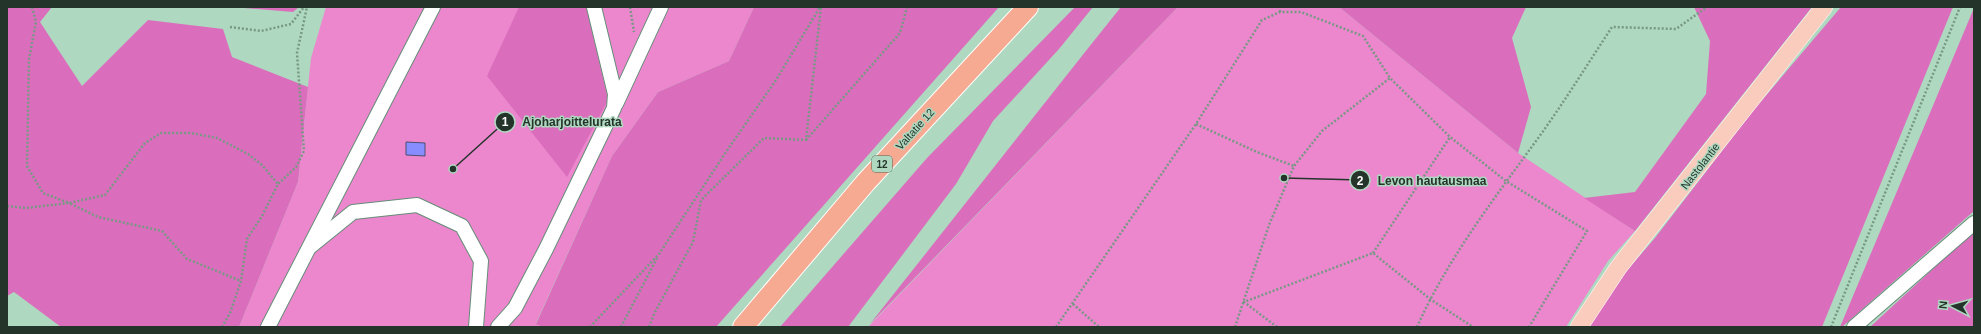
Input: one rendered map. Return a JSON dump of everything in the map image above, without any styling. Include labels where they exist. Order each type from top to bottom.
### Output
[{"type":"highway","name":"Valtatie 12","points":[[743,327],[866,182],[1028,7]]},
{"type":"main road","name":"Nastolantie","points":[[1579,327],[1618,268],[1824,7]]},
{"type":"lane","points":[[268,327],[306,250],[433,7]]},
{"type":"lane","points":[[594,7],[615,94],[614,108]]},
{"type":"lane","points":[[498,327],[515,308],[546,248],[614,108],[660,7]]},
{"type":"lane","points":[[306,250],[353,212],[417,205],[462,226],[481,261],[476,327]]},
{"type":"lane","points":[[1854,327],[1974,223]]},
{"type":"path","points":[[32,7],[36,22],[29,59],[27,166],[43,193],[69,203],[98,217],[162,232],[187,259],[241,281]]},
{"type":"path","points":[[230,27],[261,31],[290,24],[305,7]]},
{"type":"path","points":[[222,327],[230,313],[241,281],[246,239],[262,216],[278,184],[296,167],[304,151],[297,53],[305,7]]},
{"type":"path","points":[[806,140],[821,7]]},
{"type":"path","points":[[622,327],[659,254],[726,152],[776,80],[821,7]]},
{"type":"path","points":[[806,140],[900,33],[907,7]]},
{"type":"path","points":[[1280,7],[1280,12]]},
{"type":"path","points":[[1417,327],[1430,299],[1506,181],[1536,140],[1612,27],[1676,29],[1707,7]]},
{"type":"path","points":[[1831,327],[1960,7]]},
{"type":"path","points":[[1056,327],[1196,124],[1262,20],[1280,12],[1301,12],[1363,36],[1390,78],[1450,136],[1506,181],[1587,231],[1528,327]]},
{"type":"path","points":[[1235,327],[1270,225],[1294,166],[1322,131],[1390,78]]},
{"type":"path","points":[[1196,124],[1257,152],[1294,166]]},
{"type":"path","points":[[7,206],[26,208],[69,203],[105,196],[145,143],[161,132],[191,133],[217,138],[248,154],[258,161],[278,184]]},
{"type":"path","points":[[1244,302],[1373,253],[1450,136]]},
{"type":"path","points":[[649,327],[655,312],[693,242],[701,200],[764,138],[806,140]]},
{"type":"path","points":[[1373,253],[1430,299],[1473,327]]},
{"type":"path","points":[[590,327],[659,254]]},
{"type":"path","points":[[1244,302],[1277,327]]},
{"type":"path","points":[[1073,304],[1099,327]]},
{"type":"shaded area","points":[[7,7],[52,7],[40,22],[82,86],[148,20],[223,29],[232,57],[308,87],[298,182],[239,327],[61,327],[14,292],[7,296]]},
{"type":"shaded area","points":[[232,7],[299,7],[293,12]]},
{"type":"shaded area","points":[[326,7],[754,7],[729,61],[658,92],[612,156],[536,323],[543,327],[239,327],[298,182],[311,58]]},
{"type":"shaded area","points":[[519,7],[586,7],[608,100],[567,177],[487,76]]},
{"type":"shaded area","points":[[754,7],[999,7],[716,327],[543,327],[536,324],[612,156],[658,92],[729,61]]},
{"type":"shaded area","points":[[1075,7],[1093,7],[1059,49],[993,121],[956,184],[848,327],[780,327],[927,158]]},
{"type":"shaded area","points":[[1121,7],[1178,7],[870,324],[1093,42]]},
{"type":"shaded area","points":[[1178,7],[1339,7],[1518,153],[1635,231],[1608,261],[1566,327],[868,327]]},
{"type":"shaded area","points":[[1339,7],[1526,7],[1512,38],[1531,107],[1518,153]]},
{"type":"shaded area","points":[[1694,7],[1812,7],[1635,231],[1584,198],[1635,192],[1706,94],[1710,41]]},
{"type":"shaded area","points":[[1841,7],[1953,7],[1822,327],[1589,327],[1623,275],[1655,238],[1752,112]]},
{"type":"shaded area","points":[[1974,8],[1974,211],[1842,327],[1840,327]]},
{"type":"shaded area","points":[[1974,231],[1974,327],[1870,327]]},
{"type":"building","points":[[406,142],[425,143],[425,156],[406,155]]},
{"type":"place","name":"Ajoharjoittelurata","points":[[453,169]]},
{"type":"place","name":"Levon hautausmaa","points":[[1284,178]]}]
